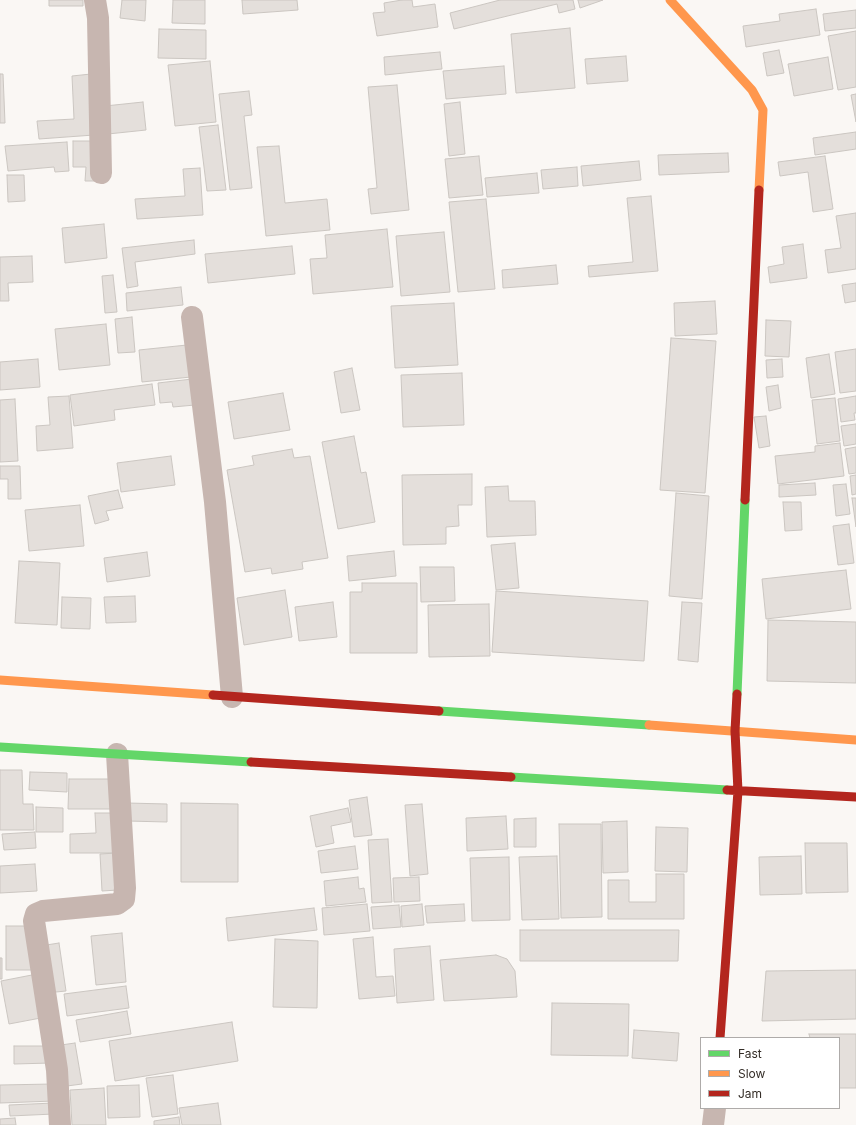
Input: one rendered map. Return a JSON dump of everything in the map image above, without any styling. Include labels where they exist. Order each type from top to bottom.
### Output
[{"type":"main road","points":[[670,0],[752,90],[764,110],[735,732],[738,791],[720,1037]]},
{"type":"main road","points":[[0,680],[856,740]]},
{"type":"main road","points":[[0,747],[738,791],[856,796]]},
{"type":"street","points":[[95,0],[98,18],[101,173]]},
{"type":"street","points":[[192,318],[215,502],[232,697]]},
{"type":"street","points":[[60,1125],[57,1070],[34,921],[36,914],[43,911],[117,904],[124,899],[125,888],[117,754]]},
{"type":"street","points":[[713,1125],[715,1109]]},
{"type":"building","points":[[49,0],[83,0],[83,6],[49,6]]},
{"type":"building","points":[[122,0],[146,0],[145,21],[120,18]]},
{"type":"building","points":[[173,0],[205,0],[205,24],[172,23]]},
{"type":"building","points":[[242,0],[297,0],[298,10],[243,14]]},
{"type":"building","points":[[412,0],[413,7],[435,4],[438,27],[377,36],[373,13],[385,12],[384,3]]},
{"type":"building","points":[[500,0],[573,0],[575,9],[559,13],[557,4],[454,29],[450,13]]},
{"type":"building","points":[[578,0],[603,0],[580,8]]},
{"type":"building","points":[[816,9],[820,35],[746,47],[743,26],[780,21],[779,14]]},
{"type":"building","points":[[856,10],[856,28],[825,31],[823,14]]},
{"type":"building","points":[[570,28],[575,88],[516,93],[511,34]]},
{"type":"building","points":[[159,29],[206,30],[206,59],[158,58]]},
{"type":"building","points":[[856,31],[856,87],[838,90],[828,36]]},
{"type":"building","points":[[779,50],[784,73],[767,76],[763,53]]},
{"type":"building","points":[[440,52],[442,69],[385,75],[384,57]]},
{"type":"building","points":[[626,56],[628,81],[587,84],[585,59]]},
{"type":"building","points":[[828,57],[833,89],[794,96],[788,64]]},
{"type":"building","points":[[210,61],[216,122],[175,126],[168,65]]},
{"type":"building","points":[[504,66],[506,94],[446,99],[443,71]]},
{"type":"building","points":[[0,74],[3,74],[5,123],[0,123]]},
{"type":"building","points":[[91,74],[94,135],[39,139],[37,121],[74,119],[72,76]]},
{"type":"building","points":[[397,85],[409,210],[371,214],[368,189],[377,188],[368,87]]},
{"type":"building","points":[[249,91],[252,115],[244,116],[252,188],[230,190],[219,94]]},
{"type":"building","points":[[856,94],[856,122],[851,95]]},
{"type":"building","points":[[143,102],[146,130],[108,134],[105,106]]},
{"type":"building","points":[[460,102],[465,154],[449,156],[444,104]]},
{"type":"building","points":[[218,125],[226,190],[207,191],[199,127]]},
{"type":"building","points":[[856,132],[856,149],[815,155],[813,138]]},
{"type":"building","points":[[73,141],[95,141],[95,181],[85,181],[86,167],[73,167]]},
{"type":"building","points":[[67,142],[69,171],[55,172],[54,167],[8,171],[5,146]]},
{"type":"building","points":[[279,146],[285,203],[327,199],[330,230],[266,236],[257,147]]},
{"type":"building","points":[[728,153],[729,172],[659,175],[658,155]]},
{"type":"building","points":[[479,156],[483,195],[449,198],[445,159]]},
{"type":"building","points":[[825,156],[833,209],[813,212],[808,172],[780,176],[778,162]]},
{"type":"building","points":[[639,161],[641,180],[583,186],[581,166]]},
{"type":"building","points":[[577,167],[578,186],[543,189],[541,170]]},
{"type":"building","points":[[200,168],[203,215],[137,219],[135,199],[185,196],[183,169]]},
{"type":"building","points":[[537,173],[539,193],[487,197],[485,178]]},
{"type":"building","points":[[7,175],[24,175],[25,201],[8,202]]},
{"type":"building","points":[[651,196],[658,271],[589,277],[588,266],[633,262],[627,198]]},
{"type":"building","points":[[486,199],[495,289],[458,292],[449,202]]},
{"type":"building","points":[[856,213],[856,269],[828,273],[825,250],[841,248],[836,216]]},
{"type":"building","points":[[104,224],[107,258],[65,263],[62,228]]},
{"type":"building","points":[[387,229],[393,287],[313,294],[310,259],[327,258],[325,235]]},
{"type":"building","points":[[444,232],[450,292],[401,296],[396,236]]},
{"type":"building","points":[[194,240],[195,254],[135,262],[138,286],[127,288],[122,248]]},
{"type":"building","points":[[803,244],[807,278],[770,283],[768,267],[784,264],[782,247]]},
{"type":"building","points":[[292,246],[295,274],[208,283],[205,254]]},
{"type":"building","points":[[32,256],[33,282],[8,283],[9,301],[0,301],[0,257]]},
{"type":"building","points":[[556,265],[558,284],[503,288],[502,270]]},
{"type":"building","points":[[113,275],[117,312],[105,313],[102,276]]},
{"type":"building","points":[[856,283],[856,301],[845,303],[842,285]]},
{"type":"building","points":[[181,287],[183,305],[127,311],[126,293]]},
{"type":"building","points":[[715,301],[717,334],[675,336],[674,303]]},
{"type":"building","points":[[454,303],[458,365],[395,368],[391,306]]},
{"type":"building","points":[[132,317],[135,352],[118,353],[115,319]]},
{"type":"building","points":[[766,320],[791,321],[789,357],[765,356]]},
{"type":"building","points":[[106,324],[110,365],[59,370],[55,329]]},
{"type":"building","points":[[671,338],[716,341],[705,493],[660,490]]},
{"type":"building","points":[[187,345],[191,377],[142,382],[139,350]]},
{"type":"building","points":[[856,349],[856,391],[840,393],[835,352]]},
{"type":"building","points":[[829,354],[835,394],[811,398],[806,358]]},
{"type":"building","points":[[38,359],[40,387],[0,390],[0,362]]},
{"type":"building","points":[[782,359],[783,377],[767,378],[766,360]]},
{"type":"building","points":[[352,368],[360,410],[341,413],[334,372]]},
{"type":"building","points":[[462,373],[464,425],[403,427],[401,375]]},
{"type":"building","points":[[192,379],[195,405],[173,407],[172,402],[160,403],[158,383]]},
{"type":"building","points":[[152,384],[155,405],[114,410],[115,420],[74,426],[70,395]]},
{"type":"building","points":[[778,385],[781,408],[769,411],[766,387]]},
{"type":"building","points":[[283,393],[290,430],[234,439],[228,402]]},
{"type":"building","points":[[69,396],[73,448],[37,451],[36,426],[50,425],[48,397]]},
{"type":"building","points":[[856,396],[856,413],[854,413],[855,420],[841,422],[838,399]]},
{"type":"building","points":[[835,398],[840,441],[817,444],[812,400]]},
{"type":"building","points":[[15,399],[18,461],[0,462],[0,400]]},
{"type":"building","points":[[766,416],[770,446],[759,448],[754,417]]},
{"type":"building","points":[[856,424],[856,444],[844,446],[841,426]]},
{"type":"building","points":[[354,436],[361,473],[366,472],[375,522],[338,529],[322,442]]},
{"type":"building","points":[[840,443],[844,476],[778,484],[775,456],[815,452],[815,446]]},
{"type":"building","points":[[856,447],[856,473],[849,474],[845,449]]},
{"type":"building","points":[[292,449],[294,458],[310,456],[328,558],[302,562],[303,569],[272,574],[271,568],[245,572],[227,470],[254,465],[252,456]]},
{"type":"building","points":[[171,456],[175,485],[121,492],[117,463]]},
{"type":"building","points":[[0,466],[20,466],[21,499],[8,499],[8,479],[0,479]]},
{"type":"building","points":[[472,474],[472,505],[458,505],[459,526],[446,527],[446,544],[403,545],[402,475]]},
{"type":"building","points":[[856,475],[856,494],[852,495],[850,476]]},
{"type":"building","points":[[815,483],[816,495],[779,497],[779,485]]},
{"type":"building","points":[[846,484],[850,514],[836,516],[833,485]]},
{"type":"building","points":[[508,486],[509,501],[535,501],[536,535],[487,537],[485,487]]},
{"type":"building","points":[[118,490],[123,508],[106,511],[109,520],[95,524],[88,496]]},
{"type":"building","points":[[676,493],[709,496],[702,599],[669,596]]},
{"type":"building","points":[[852,498],[856,498],[856,527]]},
{"type":"building","points":[[783,502],[801,502],[802,530],[785,531]]},
{"type":"building","points":[[80,505],[84,546],[29,551],[25,510]]},
{"type":"building","points":[[849,524],[854,563],[838,565],[833,526]]},
{"type":"building","points":[[515,543],[519,588],[496,590],[491,545]]},
{"type":"building","points":[[394,551],[396,576],[349,581],[347,556]]},
{"type":"building","points":[[147,552],[150,576],[107,582],[104,558]]},
{"type":"building","points":[[19,561],[60,563],[57,625],[15,623]]},
{"type":"building","points":[[420,567],[454,567],[455,601],[421,602]]},
{"type":"building","points":[[846,570],[851,609],[766,619],[762,579]]},
{"type":"building","points":[[362,583],[417,583],[417,653],[350,653],[350,592],[362,592]]},
{"type":"building","points":[[285,590],[292,637],[244,645],[237,598]]},
{"type":"building","points":[[496,591],[648,601],[644,661],[492,652]]},
{"type":"building","points":[[135,596],[136,622],[106,623],[104,597]]},
{"type":"building","points":[[62,597],[91,598],[90,629],[61,628]]},
{"type":"building","points":[[333,602],[337,637],[299,641],[295,607]]},
{"type":"building","points":[[682,602],[702,603],[698,662],[678,660]]},
{"type":"building","points":[[489,604],[490,656],[429,657],[428,605]]},
{"type":"building","points":[[768,620],[856,622],[856,683],[767,681]]},
{"type":"building","points":[[0,770],[22,770],[23,804],[33,804],[34,830],[0,830]]},
{"type":"building","points":[[30,772],[67,773],[67,792],[29,790]]},
{"type":"building","points":[[69,779],[112,779],[112,809],[68,809]]},
{"type":"building","points":[[367,797],[372,835],[354,837],[349,800]]},
{"type":"building","points":[[127,803],[167,804],[167,822],[127,821]]},
{"type":"building","points":[[181,803],[238,804],[238,882],[181,882]]},
{"type":"building","points":[[422,804],[428,874],[410,876],[405,805]]},
{"type":"building","points":[[36,807],[63,808],[63,832],[36,832]]},
{"type":"building","points":[[348,808],[351,822],[331,826],[334,843],[316,847],[310,816]]},
{"type":"building","points":[[95,813],[113,813],[114,853],[70,853],[70,834],[96,833]]},
{"type":"building","points":[[506,816],[508,849],[467,851],[466,818]]},
{"type":"building","points":[[536,818],[536,847],[514,847],[514,819]]},
{"type":"building","points":[[627,821],[628,872],[603,873],[602,822]]},
{"type":"building","points":[[559,824],[601,824],[602,917],[561,918]]},
{"type":"building","points":[[656,827],[688,828],[687,872],[655,871]]},
{"type":"building","points":[[35,832],[36,848],[4,850],[2,834]]},
{"type":"building","points":[[388,839],[392,902],[372,903],[368,840]]},
{"type":"building","points":[[805,843],[847,843],[848,892],[806,893]]},
{"type":"building","points":[[355,846],[358,869],[321,873],[318,851]]},
{"type":"building","points":[[117,853],[118,890],[102,891],[100,854]]},
{"type":"building","points":[[557,856],[559,919],[522,920],[519,857]]},
{"type":"building","points":[[801,856],[802,894],[760,895],[759,857]]},
{"type":"building","points":[[509,857],[510,920],[472,921],[470,858]]},
{"type":"building","points":[[35,864],[37,891],[0,893],[0,866]]},
{"type":"building","points":[[656,874],[684,874],[684,919],[608,919],[608,880],[629,880],[629,902],[656,902]]},
{"type":"building","points":[[358,877],[359,889],[364,888],[366,902],[326,906],[324,881]]},
{"type":"building","points":[[419,877],[420,901],[394,902],[393,878]]},
{"type":"building","points":[[367,904],[370,931],[324,935],[322,908]]},
{"type":"building","points":[[422,904],[424,925],[402,927],[401,906]]},
{"type":"building","points":[[464,904],[465,921],[427,923],[425,906]]},
{"type":"building","points":[[399,905],[401,927],[373,929],[371,907]]},
{"type":"building","points":[[314,908],[317,930],[228,941],[226,918]]},
{"type":"building","points":[[6,926],[34,926],[34,970],[6,970]]},
{"type":"building","points":[[520,930],[679,930],[678,961],[520,961]]},
{"type":"building","points":[[122,933],[126,982],[96,985],[91,936]]},
{"type":"building","points":[[373,937],[376,977],[393,976],[395,996],[359,999],[353,939]]},
{"type":"building","points":[[275,939],[318,941],[317,1008],[273,1007]]},
{"type":"building","points":[[59,943],[66,991],[46,993],[40,946]]},
{"type":"building","points":[[430,946],[434,1000],[397,1003],[394,949]]},
{"type":"building","points":[[496,955],[507,959],[515,971],[517,997],[444,1001],[440,960]]},
{"type":"building","points":[[0,958],[2,958],[2,979],[0,979]]},
{"type":"building","points":[[856,970],[856,1019],[762,1021],[766,971]]},
{"type":"building","points":[[37,974],[46,1017],[9,1024],[1,981]]},
{"type":"building","points":[[126,986],[129,1008],[67,1016],[64,994]]},
{"type":"building","points":[[552,1003],[629,1004],[628,1056],[551,1055]]},
{"type":"building","points":[[127,1011],[131,1034],[80,1042],[76,1020]]},
{"type":"building","points":[[232,1022],[238,1061],[115,1081],[109,1041]]},
{"type":"building","points":[[634,1030],[679,1033],[677,1061],[632,1058]]},
{"type":"building","points":[[809,1034],[856,1034],[856,1088],[840,1088],[840,1037],[810,1037]]},
{"type":"building","points":[[75,1043],[82,1084],[67,1086],[61,1045]]},
{"type":"building","points":[[14,1046],[50,1046],[51,1063],[14,1064]]},
{"type":"building","points":[[173,1075],[178,1114],[152,1117],[146,1078]]},
{"type":"building","points":[[53,1084],[54,1101],[0,1103],[0,1085]]},
{"type":"building","points":[[139,1085],[140,1117],[108,1118],[107,1086]]},
{"type":"building","points":[[104,1088],[106,1125],[72,1125],[70,1090]]},
{"type":"building","points":[[54,1103],[54,1114],[10,1116],[9,1105]]},
{"type":"building","points":[[218,1103],[221,1125],[182,1125],[179,1108]]},
{"type":"building","points":[[179,1117],[180,1125],[154,1125],[154,1121]]},
{"type":"building","points":[[15,1118],[16,1125],[0,1125],[0,1119]]},
{"type":"traffic: fast","points":[[737,694],[745,500]]},
{"type":"traffic: fast","points":[[439,711],[649,725]]},
{"type":"traffic: fast","points":[[0,747],[251,762]]},
{"type":"traffic: fast","points":[[511,777],[727,790]]},
{"type":"traffic: slow","points":[[670,0],[752,90],[763,110],[759,190]]},
{"type":"traffic: slow","points":[[0,680],[213,695]]},
{"type":"traffic: slow","points":[[649,725],[856,740]]},
{"type":"traffic: jam","points":[[745,500],[759,190]]},
{"type":"traffic: jam","points":[[720,1037],[738,791],[735,731],[737,694]]},
{"type":"traffic: jam","points":[[213,695],[439,711]]},
{"type":"traffic: jam","points":[[251,762],[511,777]]},
{"type":"traffic: jam","points":[[727,790],[856,797]]}]
